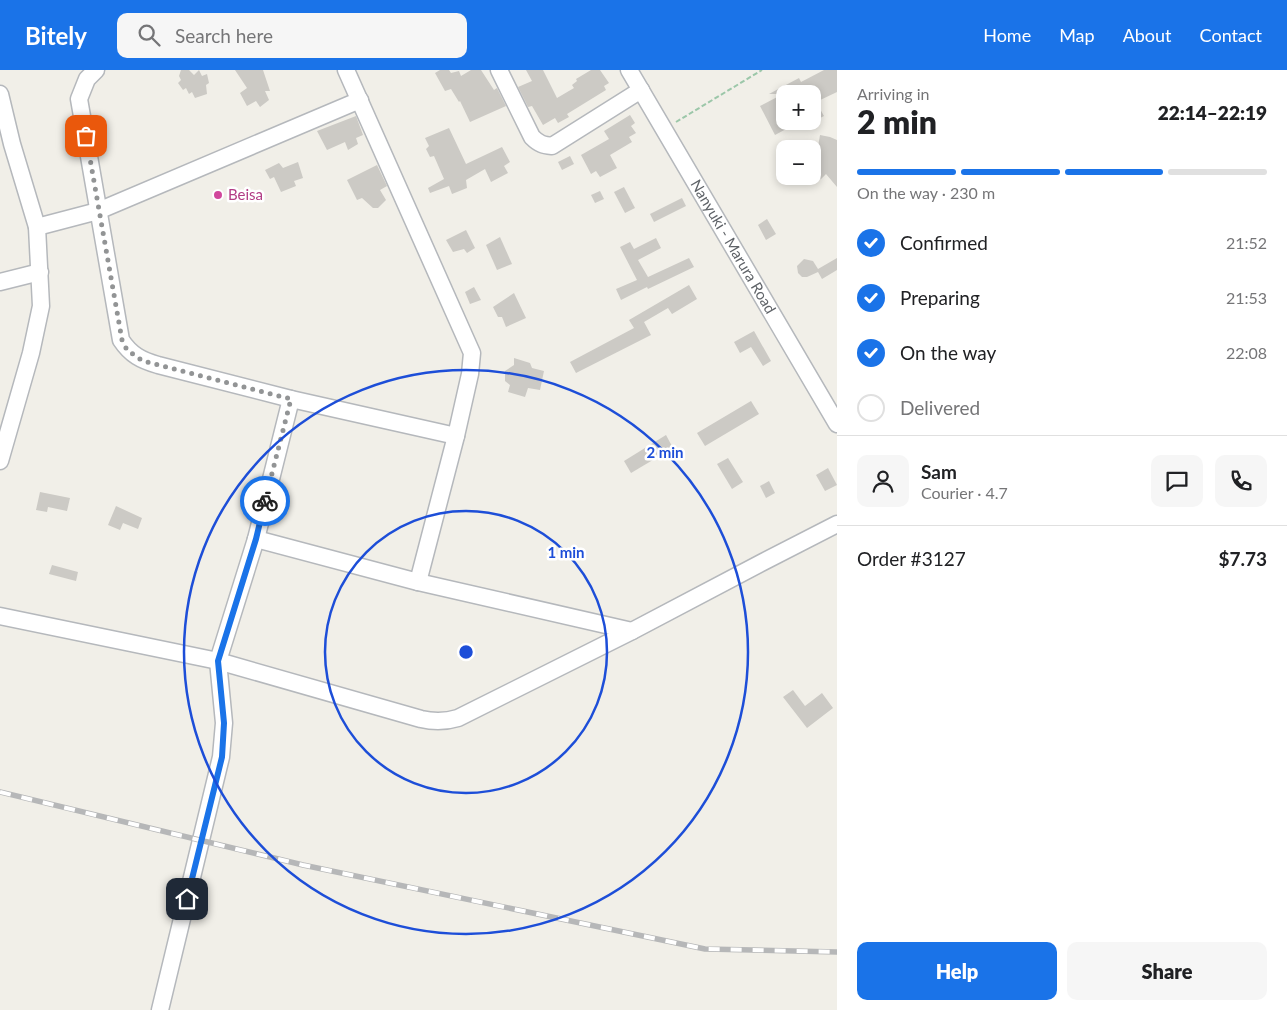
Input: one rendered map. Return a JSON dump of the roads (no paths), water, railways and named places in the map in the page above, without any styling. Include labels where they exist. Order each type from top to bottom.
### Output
[{"type":"street","points":[[96,70],[87,79],[79,99],[122,340],[127,350],[143,361],[291,399],[456,436]]},
{"type":"street","points":[[346,70],[472,353],[470,374],[456,436],[418,582]]},
{"type":"street","points":[[499,70],[532,137],[544,146],[552,146],[641,90]]},
{"type":"street","name":"Nanyuki - Marura Road","points":[[629,70],[837,424]]},
{"type":"street","points":[[0,94],[12,144],[37,227],[41,306],[0,461]]},
{"type":"street","points":[[37,227],[98,211],[360,100]]},
{"type":"street","points":[[0,282],[40,272]]},
{"type":"street","points":[[160,1010],[222,757],[224,723],[218,661],[256,539],[291,399]]},
{"type":"street","points":[[0,616],[218,661],[432,722],[447,721],[458,718],[632,631],[837,524]]},
{"type":"street","points":[[256,539],[418,582],[632,631]]},
{"type":"railway","points":[[0,792],[303,865],[705,949],[837,952]]},
{"type":"place","name":"Beisa","points":[[218,195]]}]
